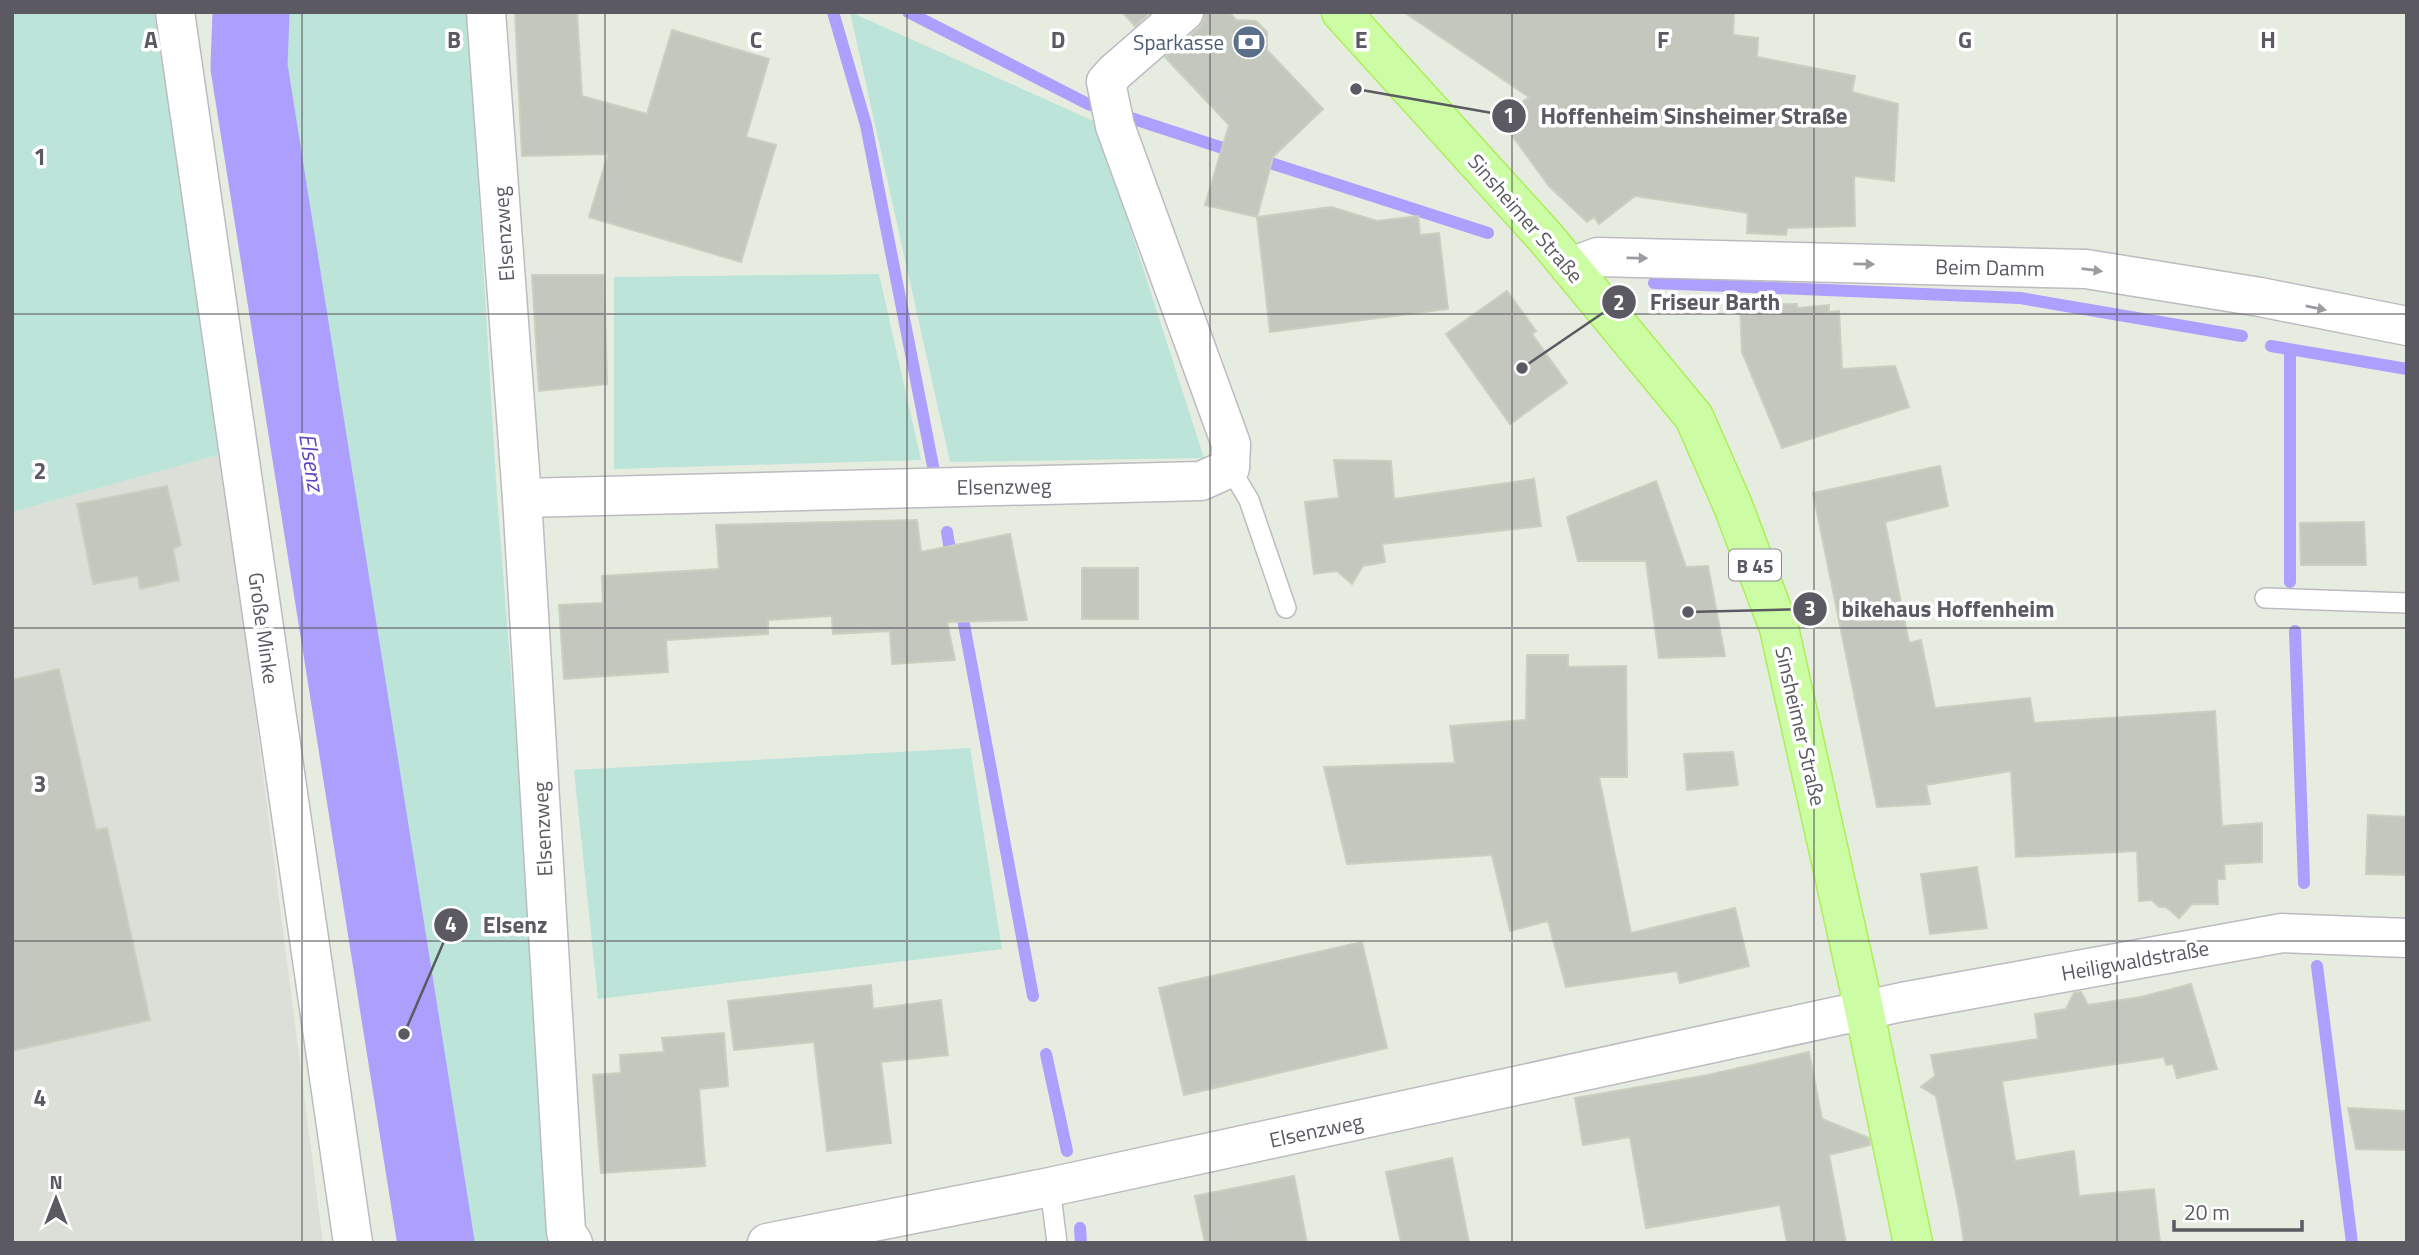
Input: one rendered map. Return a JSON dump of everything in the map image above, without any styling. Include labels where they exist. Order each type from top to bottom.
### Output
[{"type":"main road","name":"Sinsheimer Straße","points":[[1341,12],[1570,267],[1694,417],[1733,506],[1779,628],[1913,1243]]},
{"type":"street","name":"Große Minke","points":[[175,12],[353,1243]]},
{"type":"street","name":"Elsenzweg","points":[[486,12],[522,498],[566,1232],[573,1243]]},
{"type":"street","points":[[1184,12],[1106,82],[1115,126],[1231,444],[1230,468]]},
{"type":"street","name":"Beim Damm","points":[[1570,267],[1598,257],[2086,269],[2260,297],[2407,326]]},
{"type":"street","name":"Elsenzweg","points":[[522,498],[1201,481],[1230,468]]},
{"type":"street","name":"Heiligwaldstraße","points":[[1864,1009],[2282,933],[2407,938]]},
{"type":"street","name":"Elsenzweg","points":[[767,1243],[1050,1187],[1864,1009]]},
{"type":"lane","points":[[1230,468],[1250,500],[1286,608]]},
{"type":"lane","points":[[2265,598],[2407,603]]},
{"type":"lane","points":[[1050,1187],[1056,1243]]},
{"type":"shaded area","points":[[12,12],[154,12],[222,454],[12,512]]},
{"type":"shaded area","points":[[271,12],[468,12],[497,496],[556,1243],[458,1243],[342,467],[263,71]]},
{"type":"shaded area","points":[[850,12],[1096,122],[1204,458],[950,462]]},
{"type":"shaded area","points":[[879,274],[921,460],[614,469],[614,277]]},
{"type":"shaded area","points":[[222,454],[323,1243],[12,1243],[12,512]]},
{"type":"shaded area","points":[[970,748],[1002,949],[598,999],[574,770]]},
{"type":"building","points":[[515,12],[577,12],[582,96],[647,114],[672,30],[769,59],[746,137],[776,145],[741,262],[589,217],[608,154],[522,156]]},
{"type":"building","points":[[1122,12],[1150,12],[1135,26]]},
{"type":"building","points":[[1205,12],[1229,12],[1236,20],[1256,21],[1267,32],[1267,50],[1323,109],[1273,157],[1257,217],[1205,205],[1229,125],[1165,57],[1199,28]]},
{"type":"building","points":[[1404,12],[1734,12],[1733,35],[1758,38],[1757,57],[1855,76],[1852,92],[1898,104],[1894,181],[1854,176],[1855,226],[1787,228],[1786,235],[1747,233],[1748,213],[1635,196],[1599,224],[1594,217],[1587,222],[1549,186],[1500,119],[1529,97]]},
{"type":"building","points":[[1331,207],[1377,221],[1418,216],[1420,235],[1439,233],[1448,309],[1270,332],[1257,217]]},
{"type":"building","points":[[532,275],[604,275],[607,384],[539,391]]},
{"type":"building","points":[[1507,291],[1536,331],[1532,334],[1567,383],[1510,424],[1446,334]]},
{"type":"building","points":[[1797,304],[1797,308],[1829,305],[1829,312],[1839,311],[1842,369],[1895,366],[1909,407],[1782,448],[1742,352],[1740,305]]},
{"type":"building","points":[[1334,460],[1391,461],[1394,499],[1534,479],[1541,526],[1382,544],[1385,562],[1363,566],[1352,584],[1337,571],[1314,574],[1305,502],[1339,498]]},
{"type":"building","points":[[1940,466],[1948,506],[1885,522],[1909,643],[1921,640],[1935,708],[2030,698],[2034,723],[2215,711],[2222,826],[2262,823],[2262,862],[2224,864],[2225,879],[2217,879],[2218,904],[2192,904],[2179,918],[2152,900],[2139,901],[2137,851],[2016,857],[2011,771],[1926,785],[1930,804],[1877,807],[1813,493]]},
{"type":"building","points":[[1656,481],[1686,567],[1708,566],[1725,656],[1659,658],[1646,561],[1578,561],[1567,517]]},
{"type":"building","points":[[167,486],[181,545],[173,549],[179,580],[140,589],[138,576],[93,584],[77,504]]},
{"type":"building","points":[[917,520],[921,552],[1010,534],[1027,620],[947,622],[955,660],[892,664],[890,631],[833,634],[832,616],[768,620],[768,634],[666,640],[668,672],[564,679],[559,605],[603,603],[602,576],[719,569],[716,525]]},
{"type":"building","points":[[2364,522],[2366,565],[2301,565],[2300,523]]},
{"type":"building","points":[[1082,568],[1138,568],[1138,619],[1082,619]]},
{"type":"building","points":[[1527,655],[1568,655],[1568,667],[1626,666],[1627,777],[1599,777],[1631,933],[1735,908],[1749,966],[1680,983],[1677,971],[1566,987],[1548,921],[1510,931],[1492,855],[1347,864],[1324,767],[1455,763],[1450,726],[1526,720]]},
{"type":"building","points":[[59,669],[96,830],[107,828],[150,1020],[12,1051],[12,680]]},
{"type":"building","points":[[1733,752],[1738,785],[1687,790],[1684,754]]},
{"type":"building","points":[[2368,815],[2407,817],[2407,875],[2366,874]]},
{"type":"building","points":[[1977,867],[1987,928],[1930,934],[1921,874]]},
{"type":"building","points":[[1362,942],[1387,1048],[1184,1095],[1159,988]]},
{"type":"building","points":[[2191,984],[2217,1069],[2177,1078],[2173,1064],[2166,1065],[2164,1057],[2002,1081],[2015,1161],[2074,1151],[2079,1196],[2154,1189],[2160,1243],[1964,1243],[1936,1096],[1921,1087],[1935,1076],[1931,1055],[2038,1039],[2035,1014],[2066,1009],[2074,993],[2081,992],[2088,1005],[2141,997]]},
{"type":"building","points":[[871,985],[873,1009],[941,1000],[948,1055],[881,1062],[891,1143],[827,1151],[814,1042],[734,1050],[728,1001]]},
{"type":"building","points":[[724,1033],[728,1086],[699,1089],[705,1166],[601,1173],[593,1075],[621,1073],[620,1055],[664,1052],[662,1038]]},
{"type":"building","points":[[1809,1052],[1822,1119],[1869,1138],[1870,1145],[1829,1155],[1846,1243],[1787,1243],[1780,1205],[1646,1228],[1630,1137],[1583,1145],[1575,1098],[1708,1075]]},
{"type":"building","points":[[2348,1108],[2407,1111],[2407,1150],[2356,1149]]},
{"type":"building","points":[[1452,1158],[1469,1243],[1401,1243],[1386,1172]]},
{"type":"building","points":[[1294,1176],[1307,1243],[1205,1243],[1195,1196]]},
{"type":"waterway","name":"Elsenz","points":[[251,12],[249,67],[436,1243]]},
{"type":"waterway","points":[[833,12],[866,125],[933,466]]},
{"type":"waterway","points":[[908,12],[1088,104],[1238,153]]},
{"type":"waterway","points":[[1255,158],[1488,233]]},
{"type":"waterway","points":[[1654,283],[2020,298],[2242,336]]},
{"type":"waterway","points":[[2271,346],[2407,369]]},
{"type":"waterway","points":[[2290,350],[2290,582]]},
{"type":"waterway","points":[[947,532],[952,562]]},
{"type":"waterway","points":[[961,608],[1033,996]]},
{"type":"waterway","points":[[2295,631],[2304,883]]},
{"type":"waterway","points":[[2317,966],[2352,1243]]},
{"type":"waterway","points":[[1046,1054],[1067,1151]]},
{"type":"waterway","points":[[1080,1228],[1081,1243]]},
{"type":"place","name":"Sparkasse","points":[[1249,42]]},
{"type":"place","name":"Hoffenheim Sinsheimer Straße","points":[[1356,89]]},
{"type":"place","name":"Friseur Barth","points":[[1522,368]]},
{"type":"place","name":"bikehaus Hoffenheim","points":[[1688,612]]},
{"type":"place","name":"Elsenz","points":[[404,1034]]}]
